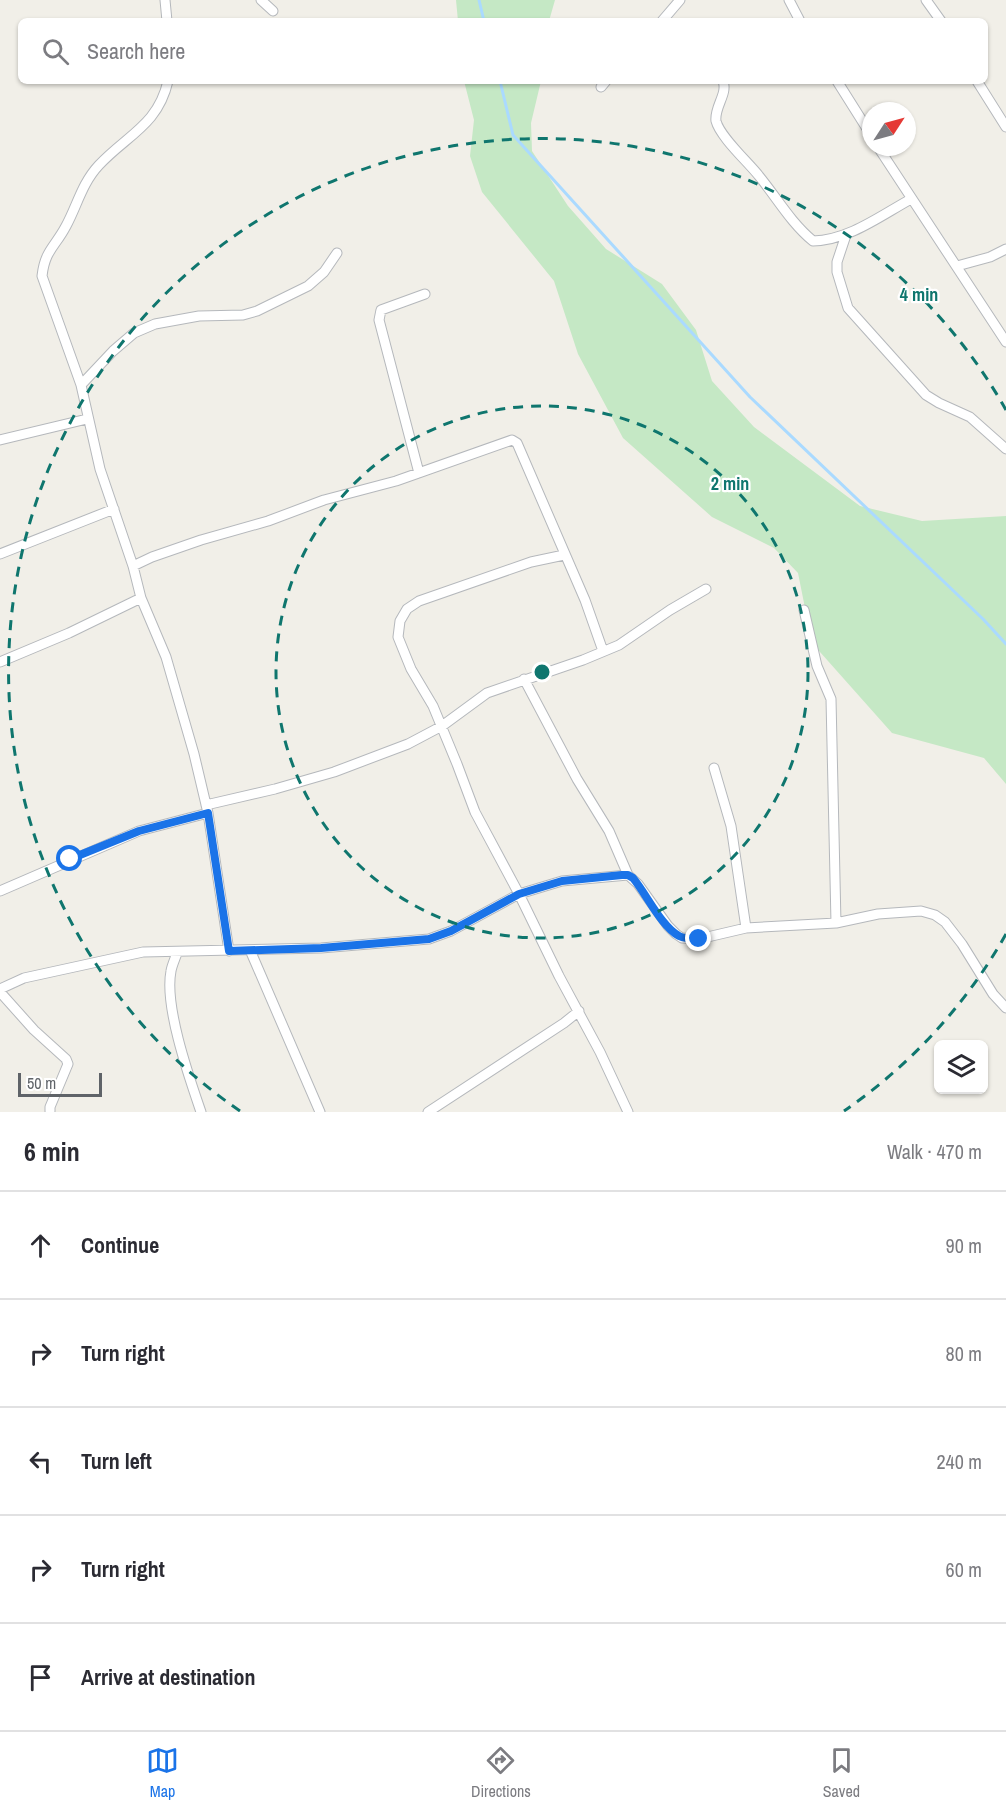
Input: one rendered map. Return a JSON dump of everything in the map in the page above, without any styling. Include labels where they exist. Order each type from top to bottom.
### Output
[{"type":"street","points":[[261,0],[273,11]]},
{"type":"street","points":[[665,18],[680,0]]},
{"type":"street","points":[[789,0],[798,18]]},
{"type":"street","points":[[926,0],[939,18]]},
{"type":"street","points":[[164,2],[167,18]]},
{"type":"street","points":[[167,84],[164,96],[145,125],[98,165],[86,182],[65,228],[44,261],[42,276],[81,385],[100,469],[133,566],[141,598],[166,657],[194,754],[207,809],[229,951]]},
{"type":"street","points":[[724,84],[716,120],[718,127],[801,231],[813,241],[829,240],[846,235],[910,199]]},
{"type":"street","points":[[839,84],[862,121]]},
{"type":"street","points":[[979,84],[1006,127]]},
{"type":"street","points":[[884,156],[1006,342]]},
{"type":"street","points":[[846,235],[837,262],[837,272],[848,308],[926,395],[939,404],[970,417],[1006,449]]},
{"type":"street","points":[[957,266],[990,257],[1006,249]]},
{"type":"street","points":[[81,385],[113,351],[134,333],[155,324],[199,316],[243,315],[257,311],[308,286],[324,272],[337,252]]},
{"type":"street","points":[[419,473],[379,320],[381,310],[425,294]]},
{"type":"street","points":[[0,440],[87,419]]},
{"type":"street","points":[[133,566],[201,540],[268,521],[324,500],[419,473],[508,440],[514,441],[585,600],[603,651]]},
{"type":"street","points":[[0,554],[114,509]]},
{"type":"street","points":[[564,555],[531,562],[430,596],[407,609],[400,621],[398,637],[411,669],[433,706],[458,764],[475,812],[579,1011],[627,1112]]},
{"type":"street","points":[[0,891],[139,831],[334,772],[408,744],[441,726],[488,693],[619,645],[670,610],[706,589]]},
{"type":"street","points":[[0,662],[69,633],[141,598]]},
{"type":"street","points":[[804,610],[817,666],[831,699],[836,923]]},
{"type":"street","points":[[524,679],[577,779],[609,831],[628,875],[638,884],[668,926],[682,938],[699,939],[746,928],[836,923],[878,914],[921,911],[945,921],[993,994],[1006,1008]]},
{"type":"street","points":[[714,768],[731,826],[746,928]]},
{"type":"street","points":[[50,1111],[68,1064],[66,1059],[34,1030],[0,990],[24,978],[143,952],[331,948],[429,939],[451,931],[519,894],[562,881],[628,875]]},
{"type":"street","points":[[250,950],[320,1112]]},
{"type":"street","points":[[177,953],[171,971],[171,998],[186,1068],[201,1112]]},
{"type":"street","points":[[428,1112],[579,1011]]},
{"type":"green space","points":[[456,0],[555,0],[550,18],[458,18]]},
{"type":"green space","points":[[465,84],[540,84],[531,123],[532,151],[568,206],[606,249],[662,284],[696,330],[712,381],[754,427],[860,506],[922,521],[1006,516],[1006,784],[984,758],[892,733],[812,643],[798,573],[774,548],[712,517],[623,438],[578,354],[554,281],[482,192],[470,156],[474,120]]},
{"type":"waterway","points":[[479,0],[483,18]]},
{"type":"waterway","points":[[501,84],[513,135],[750,397],[983,619],[1006,644]]},
{"type":"route","points":[[70,859],[139,831],[208,813],[229,951],[321,948],[429,939],[451,931],[519,894],[562,881],[622,875],[633,878],[676,934],[682,938],[699,939]]}]
